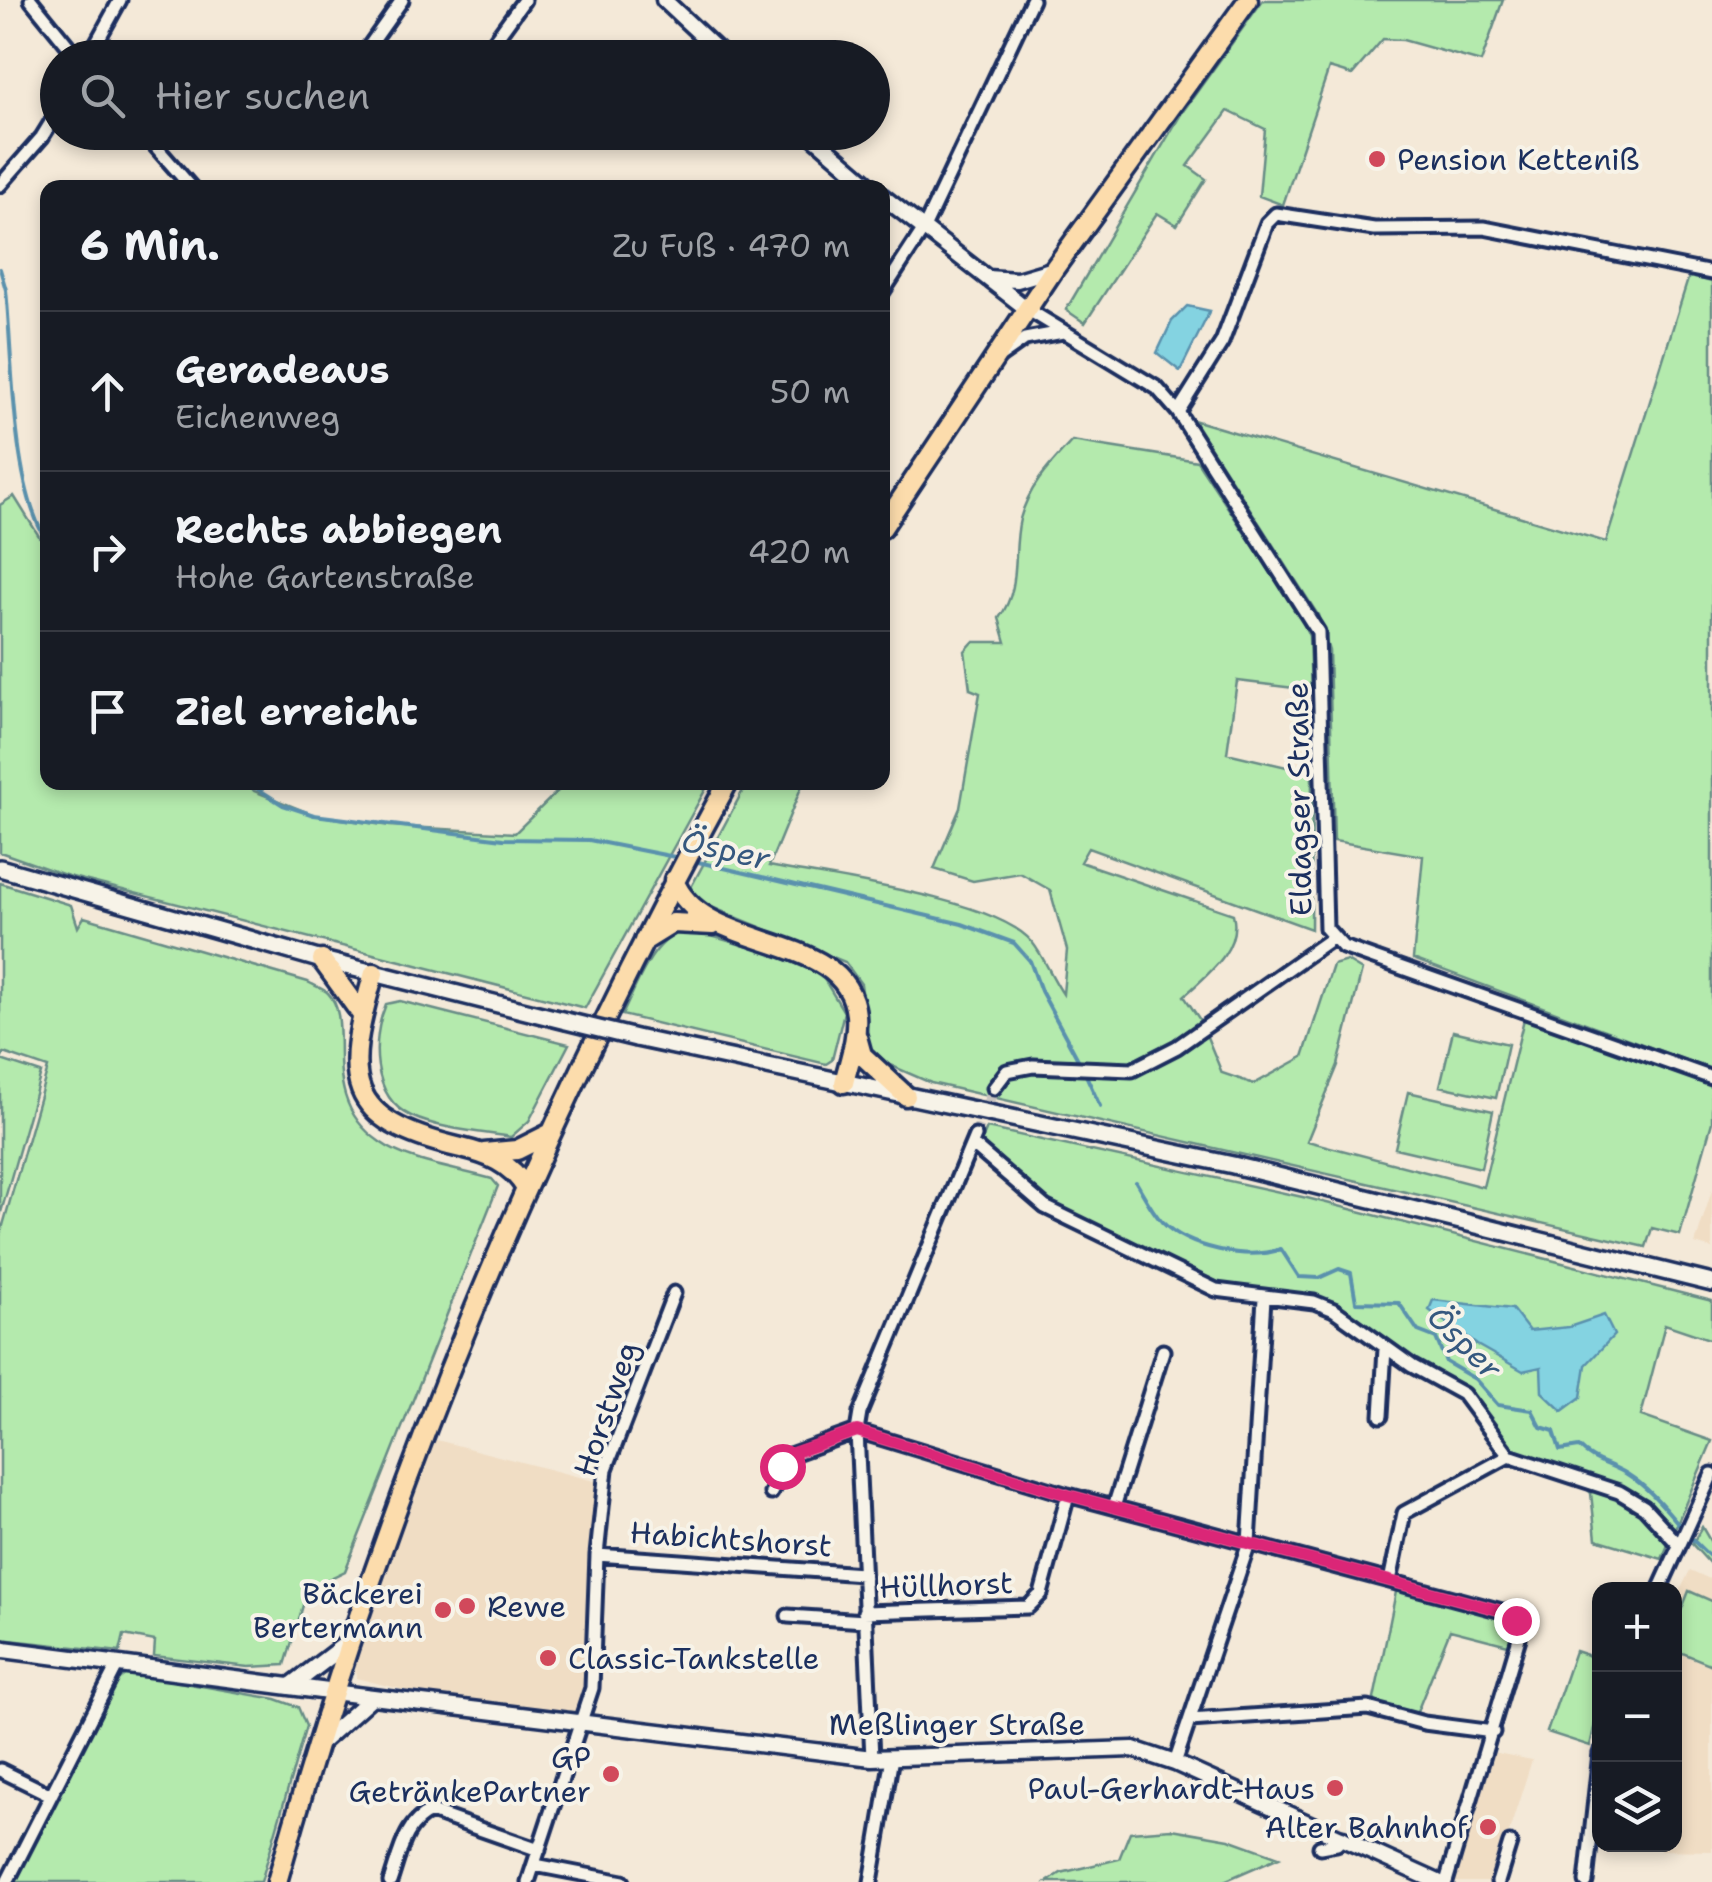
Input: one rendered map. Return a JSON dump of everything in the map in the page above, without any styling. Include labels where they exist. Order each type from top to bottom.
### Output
[{"type":"main road","points":[[890,516],[1054,269],[1248,0]]},
{"type":"main road","points":[[277,1882],[346,1644],[440,1388],[550,1133],[642,942],[724,790]]},
{"type":"main road","points":[[0,868],[322,960],[636,1038],[1288,1178],[1712,1283]]},
{"type":"main road","points":[[676,877],[687,902],[728,927],[830,969],[853,1001],[862,1055],[906,1096]]},
{"type":"main road","points":[[642,942],[672,923],[728,927]]},
{"type":"main road","points":[[322,960],[362,1015]]},
{"type":"main road","points":[[374,973],[354,1066],[360,1091],[374,1112],[404,1132],[483,1153],[508,1166],[525,1187]]},
{"type":"main road","points":[[844,1083],[856,1031]]},
{"type":"main road","points":[[483,1153],[516,1150],[550,1133]]},
{"type":"main road","points":[[291,1686],[346,1644]]},
{"type":"main road","points":[[0,1649],[332,1692]]},
{"type":"street","points":[[31,0],[63,40]]},
{"type":"street","points":[[98,40],[120,0]]},
{"type":"street","points":[[374,40],[402,0]]},
{"type":"street","points":[[495,40],[524,0]]},
{"type":"street","points":[[664,0],[707,40]]},
{"type":"street","points":[[890,280],[923,230],[1032,0]]},
{"type":"street","points":[[0,184],[40,138]]},
{"type":"street","points":[[159,150],[185,180]]},
{"type":"street","points":[[829,150],[864,180]]},
{"type":"street","points":[[890,203],[1028,308]]},
{"type":"street","points":[[1178,412],[1222,342],[1267,223],[1276,214],[1374,228],[1484,228],[1712,272]]},
{"type":"street","points":[[986,278],[1017,280],[1054,269]]},
{"type":"street","name":"Eldagser Straße","points":[[1028,308],[1158,388],[1178,412],[1318,632],[1323,878],[1326,928],[1332,938],[1344,947],[1712,1078]]},
{"type":"street","points":[[991,363],[1025,339],[1067,332]]},
{"type":"street","points":[[994,1088],[1007,1072],[1074,1066],[1132,1070],[1177,1047],[1332,938]]},
{"type":"street","points":[[872,1758],[857,1431],[860,1412],[974,1140],[1045,1207],[1216,1290],[1314,1302],[1334,1310],[1385,1348],[1463,1394],[1510,1456],[1619,1492],[1644,1506],[1681,1542]]},
{"type":"street","name":"Horstweg","points":[[528,1882],[584,1722],[592,1688],[597,1555],[606,1469],[674,1294]]},
{"type":"street","points":[[1174,1763],[1249,1543],[1264,1298]]},
{"type":"street","points":[[1381,1416],[1385,1348]]},
{"type":"street","points":[[1114,1506],[1163,1351]]},
{"type":"street","points":[[770,1493],[790,1454],[857,1431],[1068,1495],[1513,1614],[1519,1638],[1494,1732],[1442,1882]]},
{"type":"street","points":[[1390,1580],[1404,1513],[1510,1456]]},
{"type":"street","points":[[1663,1582],[1711,1481]]},
{"type":"street","name":"Hüllhorst","points":[[788,1616],[1028,1607],[1041,1594],[1068,1495]]},
{"type":"street","name":"Habichtshorst","points":[[597,1555],[862,1574]]},
{"type":"street","points":[[7,1882],[118,1664]]},
{"type":"street","name":"Meßlinger Straße","points":[[332,1692],[872,1758],[1133,1750],[1174,1763],[1442,1882]]},
{"type":"street","points":[[316,1746],[372,1697]]},
{"type":"street","points":[[1190,1720],[1368,1708],[1424,1723],[1494,1732]]},
{"type":"street","points":[[871,1882],[892,1758]]},
{"type":"street","points":[[1586,1882],[1599,1762]]},
{"type":"street","points":[[0,1770],[52,1796]]},
{"type":"street","points":[[390,1882],[406,1835],[418,1817],[431,1812],[539,1850]]},
{"type":"street","points":[[1320,1848],[1337,1844],[1343,1837]]},
{"type":"street","points":[[1498,1882],[1510,1843]]},
{"type":"street","points":[[535,1865],[623,1882]]},
{"type":"shaded area","points":[[1712,1190],[1712,1249],[1695,1244]]},
{"type":"shaded area","points":[[433,1439],[598,1482],[588,1694],[577,1715],[441,1699],[356,1678],[355,1664]]},
{"type":"shaded area","points":[[1690,1570],[1712,1580],[1712,1851],[1682,1850],[1682,1587]]},
{"type":"shaded area","points":[[1492,1752],[1532,1760],[1494,1879],[1499,1882],[1453,1882]]},
{"type":"green space","points":[[1263,0],[1503,0],[1481,62],[1403,40],[1383,39],[1352,75],[1329,68],[1283,205],[1259,196],[1265,129],[1228,111],[1188,166],[1206,179],[1177,225],[1157,213],[1085,323],[1066,310],[1181,114]]},
{"type":"green space","points":[[1689,276],[1712,282],[1712,1070],[1413,959],[1423,856],[1334,841],[1329,651],[1318,615],[1193,420],[1606,542]]},
{"type":"green space","points":[[1072,441],[1197,461],[1309,636],[1311,690],[1237,681],[1227,753],[1312,773],[1311,929],[1088,848],[1080,862],[1233,914],[1228,950],[1184,996],[1200,1020],[1222,1073],[1254,1084],[1303,1057],[1333,965],[1347,961],[1362,970],[1338,1065],[1307,1141],[1483,1187],[1524,1019],[1712,1086],[1712,1122],[1680,1235],[1652,1228],[1646,1247],[931,1083],[876,1059],[869,1046],[861,984],[845,962],[704,904],[689,891],[743,790],[800,790],[769,866],[910,892],[984,913],[1013,927],[1032,942],[1063,994],[1067,950],[1050,890],[1020,873],[973,881],[934,869],[960,808],[980,693],[970,689],[965,651],[973,642],[1006,642],[999,618],[1014,582],[1020,519],[1034,486]]},
{"type":"green space","points":[[14,496],[40,538],[40,790],[253,790],[314,815],[390,826],[515,833],[559,790],[705,790],[585,1008],[68,876],[0,852],[0,505]]},
{"type":"green space","points":[[0,883],[71,905],[78,927],[84,917],[324,990],[336,1006],[342,1083],[360,1124],[380,1142],[405,1155],[492,1179],[498,1186],[345,1571],[308,1589],[285,1665],[249,1667],[154,1656],[155,1641],[124,1635],[120,1652],[0,1639],[0,1236],[48,1068],[4,1053],[1,1060],[41,1073],[0,1216]]},
{"type":"green space","points":[[687,929],[770,953],[821,974],[844,1012],[832,1060],[826,1064],[622,1015],[654,953]]},
{"type":"green space","points":[[400,1001],[569,1044],[529,1121],[511,1137],[434,1124],[398,1107],[382,1081],[377,1050],[386,1004]]},
{"type":"green space","points":[[1453,1031],[1508,1044],[1496,1098],[1440,1086]]},
{"type":"green space","points":[[1408,1092],[1493,1111],[1481,1168],[1395,1148]]},
{"type":"green space","points":[[987,1128],[1307,1198],[1712,1301],[1712,1340],[1665,1324],[1641,1416],[1712,1441],[1662,1559],[1596,1539],[1591,1493],[1568,1471],[1516,1451],[1498,1437],[1463,1385],[1420,1363],[1352,1316],[1314,1298],[1224,1285],[1046,1202],[981,1142]]},
{"type":"green space","points":[[1702,1527],[1712,1544],[1712,1566],[1692,1544]]},
{"type":"green space","points":[[1397,1587],[1509,1618],[1514,1627],[1508,1645],[1450,1630],[1415,1717],[1379,1707],[1374,1699]]},
{"type":"green space","points":[[1689,1591],[1712,1601],[1712,1665],[1682,1653],[1682,1608]]},
{"type":"green space","points":[[1575,1651],[1592,1657],[1590,1746],[1547,1732]]},
{"type":"green space","points":[[127,1673],[276,1699],[298,1707],[306,1726],[261,1882],[12,1882],[116,1682]]},
{"type":"green space","points":[[1172,1829],[1229,1839],[1279,1857],[1222,1882],[1047,1882],[1061,1873],[1119,1859],[1130,1832]]},
{"type":"water","points":[[1187,306],[1210,311],[1180,371],[1157,353],[1172,321]]},
{"type":"water","points":[[1433,1300],[1512,1309],[1529,1331],[1569,1327],[1604,1315],[1614,1335],[1586,1365],[1581,1397],[1562,1411],[1542,1392],[1541,1367],[1523,1371],[1477,1345],[1429,1310]]},
{"type":"waterway","name":"Ösper","points":[[0,269],[6,290],[20,457],[40,527]]},
{"type":"waterway","name":"Ösper","points":[[260,790],[283,805],[314,815],[503,839],[589,840],[680,858]]},
{"type":"waterway","name":"Ösper","points":[[694,861],[962,924],[1014,943],[1030,961],[1041,991],[1081,1065]]},
{"type":"waterway","name":"Ösper","points":[[1085,1073],[1100,1106]]},
{"type":"waterway","name":"Ösper","points":[[1136,1182],[1162,1222],[1187,1239],[1236,1253],[1281,1249],[1299,1277],[1319,1278],[1339,1269],[1351,1273],[1356,1302],[1399,1303],[1418,1331],[1436,1338],[1446,1362],[1475,1379],[1498,1405],[1532,1410],[1541,1427],[1554,1431],[1560,1450],[1579,1447],[1627,1474],[1651,1493],[1712,1558]]},
{"type":"tunnel","points":[[975,1136],[994,1088]]},
{"type":"place","name":"Pension Ketteniß","points":[[1377,159]]},
{"type":"place","name":"Rewe","points":[[467,1606]]},
{"type":"place","name":"Bäckerei Bertermann","points":[[443,1610]]},
{"type":"place","name":"Classic-Tankstelle","points":[[548,1658]]},
{"type":"place","name":"GP GetränkePartner","points":[[611,1774]]},
{"type":"place","name":"Paul-Gerhardt-Haus","points":[[1335,1788]]},
{"type":"place","name":"Alter Bahnhof","points":[[1488,1827]]},
{"type":"route","points":[[782,1466],[790,1454],[857,1431],[1068,1495],[1513,1614],[1516,1620]]}]
